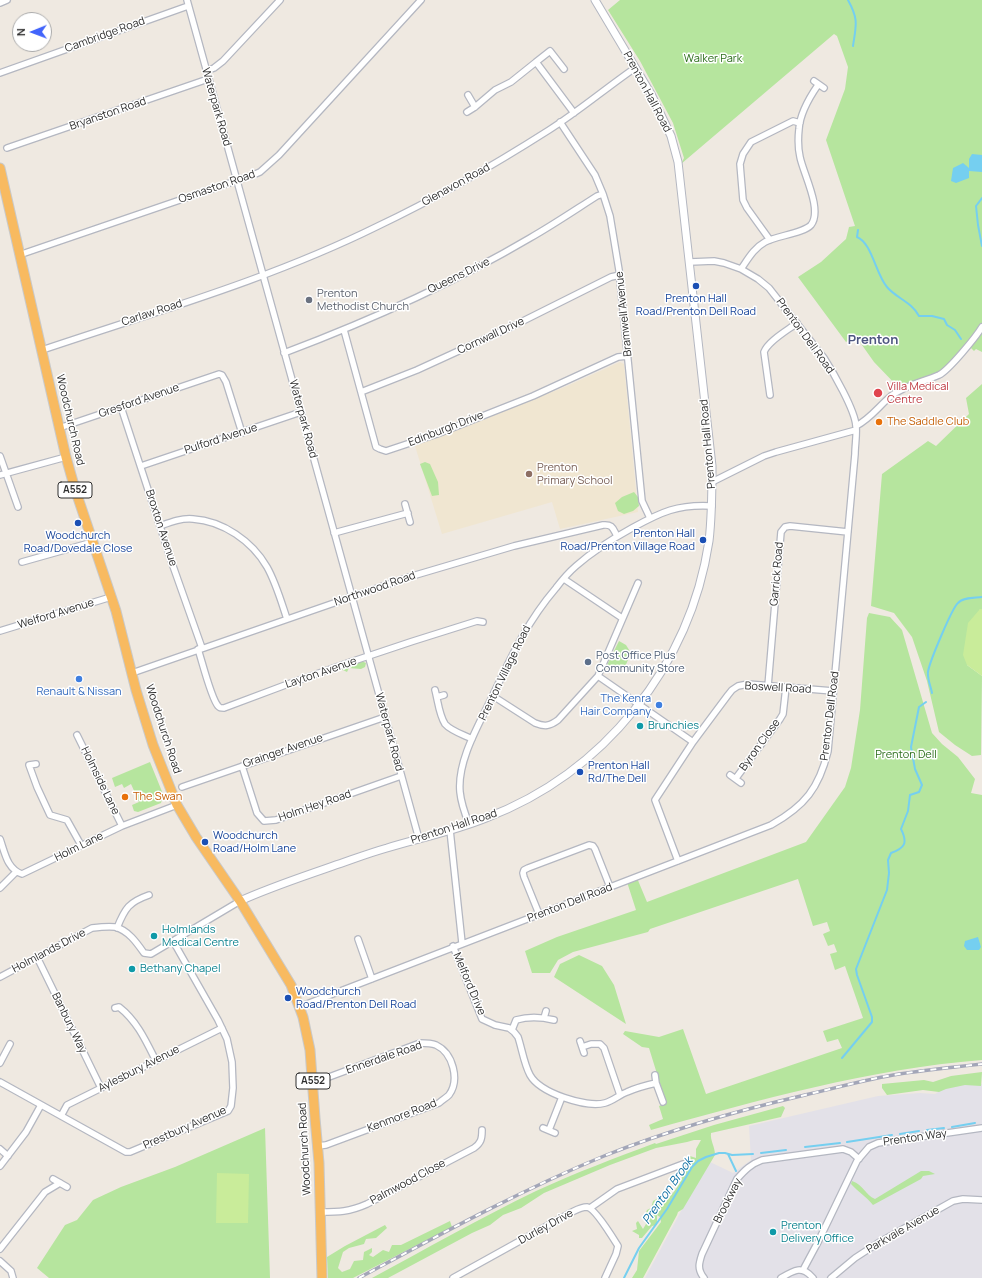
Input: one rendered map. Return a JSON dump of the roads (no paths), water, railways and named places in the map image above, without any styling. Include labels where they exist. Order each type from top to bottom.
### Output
[{"type":"highway","name":"Woodchurch Road","points":[[0,168],[66,457],[111,597],[153,745],[177,805],[196,837],[240,901],[291,985],[303,1017],[310,1050],[313,1083],[322,1278]]},
{"type":"street","points":[[0,3],[7,0]]},
{"type":"street","points":[[206,71],[214,68],[223,61],[280,0]]},
{"type":"street","name":"Osmaston Road","points":[[19,255],[237,182],[260,172],[278,155],[421,0]]},
{"type":"street","name":"Prenton Hall Road","points":[[240,901],[308,874],[385,848],[450,830],[486,818],[535,796],[589,758],[616,732],[651,688],[673,652],[693,604],[708,542],[712,506],[712,466],[678,162],[671,136],[651,94],[595,0]]},
{"type":"street","name":"Waterpark Road","points":[[188,3],[419,839]]},
{"type":"street","name":"Cambridge Road","points":[[0,73],[188,3]]},
{"type":"street","points":[[468,112],[495,90],[510,82],[550,51],[564,69]]},
{"type":"street","points":[[536,62],[574,113]]},
{"type":"street","name":"Glenavon Road","points":[[263,276],[385,223],[461,183],[574,113],[635,68]]},
{"type":"street","name":"Bryanston Road","points":[[7,148],[208,79]]},
{"type":"street","points":[[741,269],[757,247],[770,240],[805,229],[811,225],[815,211],[814,200],[803,171],[798,141],[801,116],[816,83],[824,88]]},
{"type":"street","points":[[468,95],[476,107]]},
{"type":"street","points":[[770,240],[743,200],[740,164],[743,154],[751,142],[793,121],[800,122]]},
{"type":"street","name":"Bramwell Avenue","points":[[560,122],[595,175],[610,216],[620,276],[642,501],[650,518]]},
{"type":"street","name":"Queens Drive","points":[[284,353],[372,318],[490,261],[531,238],[597,196],[603,194]]},
{"type":"street","name":"Prenton Dell Road","points":[[299,1007],[453,946],[770,825],[786,817],[799,807],[819,781],[828,750],[848,532],[856,428],[854,415],[831,368],[770,288],[741,269],[724,263],[714,261],[690,262]]},
{"type":"street","name":"Carlaw Road","points":[[42,350],[263,276]]},
{"type":"street","name":"Cornwall Drive","points":[[361,392],[424,367],[513,326],[611,277],[620,276]]},
{"type":"street","points":[[770,395],[764,352],[765,349],[797,323]]},
{"type":"street","points":[[712,482],[764,456],[856,428],[871,416],[891,396],[902,389],[941,374],[945,371],[982,327]]},
{"type":"street","name":"Edinburgh Drive","points":[[344,330],[376,447],[386,451],[436,434],[532,396],[618,357],[628,356]]},
{"type":"street","name":"Gresford Avenue","points":[[59,428],[219,374],[222,375],[226,382],[242,433]]},
{"type":"street","name":"Broxton Avenue","points":[[121,407],[200,648]]},
{"type":"street","name":"Pulford Avenue","points":[[141,466],[242,433],[300,412]]},
{"type":"street","points":[[0,456],[7,472],[18,507]]},
{"type":"street","points":[[0,475],[66,457]]},
{"type":"street","points":[[405,504],[410,522]]},
{"type":"street","name":"Prenton Village Road","points":[[469,824],[460,791],[462,766],[472,740],[517,645],[530,622],[543,604],[576,566],[617,536],[660,513],[677,507],[700,505],[712,506]]},
{"type":"street","points":[[334,533],[408,513]]},
{"type":"street","points":[[160,526],[176,520],[192,519],[207,521],[230,530],[242,539],[267,566],[274,580],[287,619]]},
{"type":"street","name":"Northwood Road","points":[[132,673],[200,648],[409,577],[514,546],[603,524],[608,524],[611,526],[617,536]]},
{"type":"street","name":"Garrick Road","points":[[768,686],[781,532],[786,527],[790,526],[848,532]]},
{"type":"street","points":[[22,562],[93,542]]},
{"type":"street","points":[[564,579],[622,618]]},
{"type":"street","points":[[493,696],[535,724],[542,726],[552,725],[598,676],[638,583]]},
{"type":"street","name":"Welford Avenue","points":[[0,631],[111,597]]},
{"type":"street","name":"Layton Avenue","points":[[200,648],[217,705],[220,708],[224,708],[368,656],[477,621],[483,622]]},
{"type":"street","points":[[598,676],[693,742]]},
{"type":"street","name":"Boswell Road","points":[[678,860],[655,800],[693,742],[732,690],[743,684],[833,691]]},
{"type":"street","name":"Byron Close","points":[[736,778],[783,714],[786,687]]},
{"type":"street","points":[[444,695],[436,694],[446,724],[450,728],[472,740]]},
{"type":"street","name":"Grainger Avenue","points":[[182,787],[385,716]]},
{"type":"street","name":"Holmside Lane","points":[[77,735],[122,826]]},
{"type":"street","points":[[36,764],[29,765],[50,815],[67,820],[81,845]]},
{"type":"street","name":"Holm Hey Road","points":[[242,766],[257,813],[264,821],[276,820],[401,776]]},
{"type":"street","name":"Byron Close","points":[[730,774],[741,783]]},
{"type":"street","name":"Holm Lane","points":[[16,872],[22,874],[122,826],[177,805]]},
{"type":"street","points":[[450,830],[462,943]]},
{"type":"street","points":[[0,839],[9,865],[16,872],[0,888]]},
{"type":"street","points":[[539,914],[524,876],[524,870],[528,868],[589,845],[595,848],[610,887]]},
{"type":"street","points":[[150,894],[132,902],[125,909],[117,928],[135,940],[144,953],[151,954],[240,901]]},
{"type":"street","name":"Holmlands Drive","points":[[0,976],[92,928],[109,926],[117,928]]},
{"type":"street","points":[[358,939],[372,979]]},
{"type":"street","name":"Prestbury Avenue","points":[[0,1082],[121,1150],[130,1152],[230,1109],[233,1074],[227,1039],[194,976],[173,941]]},
{"type":"street","name":"Melford Drive","points":[[453,946],[482,1019],[512,1030]]},
{"type":"street","name":"Banbury Way","points":[[37,957],[101,1088]]},
{"type":"street","points":[[117,1007],[138,1028],[156,1061]]},
{"type":"street","points":[[544,1018],[546,1011]]},
{"type":"street","points":[[554,1020],[526,1017],[516,1020],[512,1030],[518,1037],[530,1076],[536,1082],[562,1097],[573,1101],[596,1104],[612,1101],[629,1091],[656,1082]]},
{"type":"street","name":"Aylesbury Avenue","points":[[61,1116],[67,1106],[222,1028]]},
{"type":"street","name":"Ennerdale Road","points":[[313,1083],[420,1043],[430,1043],[437,1046],[444,1050],[450,1059]]},
{"type":"street","points":[[0,1063],[10,1044]]},
{"type":"street","points":[[584,1053],[581,1044],[600,1044],[604,1048],[620,1095]]},
{"type":"street","name":"Kenmore Road","points":[[317,1146],[326,1145],[354,1135],[444,1099],[449,1095],[455,1079],[450,1059]]},
{"type":"street","points":[[655,1074],[656,1082],[664,1102]]},
{"type":"street","points":[[555,1133],[546,1129],[562,1097]]},
{"type":"street","points":[[0,1166],[26,1132],[41,1105]]},
{"type":"street","name":"Prenton Way","points":[[803,1270],[850,1174],[859,1159],[869,1147],[878,1143],[982,1128]]},
{"type":"street","name":"Palmwood Close","points":[[320,1212],[346,1211],[366,1204],[474,1148],[480,1144],[482,1130]]},
{"type":"street","points":[[0,1149],[8,1156]]},
{"type":"street","name":"Brookway","points":[[704,1278],[698,1265],[702,1254],[737,1179],[744,1170],[753,1163],[762,1160],[843,1149],[851,1152],[859,1159]]},
{"type":"street","points":[[606,1278],[618,1246],[596,1214],[590,1208],[616,1189],[682,1163]]},
{"type":"street","points":[[53,1179],[66,1188]]},
{"type":"street","points":[[0,1249],[45,1192],[60,1183]]},
{"type":"street","name":"Parkvale Avenue","points":[[831,1278],[855,1258],[878,1243],[953,1201],[963,1199],[982,1200]]},
{"type":"street","name":"Durley Drive","points":[[453,1278],[572,1212],[585,1207],[590,1208]]},
{"type":"street","points":[[0,1261],[11,1271],[13,1278]]},
{"type":"street","points":[[781,1278],[793,1271],[803,1270],[809,1273],[813,1278]]},
{"type":"water","points":[[972,154],[982,155],[982,172],[969,171],[969,178],[956,183],[951,181],[953,168],[963,163],[969,168],[969,159]]},
{"type":"water","points":[[978,937],[981,947],[979,950],[967,950],[964,946],[965,941]]},
{"type":"waterway","points":[[848,0],[854,13],[856,23],[853,46]]},
{"type":"waterway","points":[[982,198],[976,206],[982,246]]},
{"type":"waterway","points":[[858,230],[857,237],[862,240],[870,252],[883,282],[887,287],[912,307],[919,316],[932,316],[944,319],[947,325],[955,330],[961,339]]},
{"type":"waterway","points":[[932,693],[928,674],[929,667],[955,607],[960,601],[982,597]]},
{"type":"waterway","points":[[842,1058],[872,1022],[872,1017],[856,969],[887,890],[889,873],[888,860],[891,853],[902,847],[905,841],[901,829],[908,811],[910,795],[919,792],[922,785],[915,769],[911,747],[919,707],[926,702]]},
{"type":"waterway","name":"Prenton Brook","points":[[952,1127],[975,1123]]},
{"type":"waterway","name":"Prenton Brook","points":[[927,1130],[944,1128]]},
{"type":"waterway","name":"Prenton Brook","points":[[900,1134],[919,1131]]},
{"type":"waterway","name":"Prenton Brook","points":[[847,1142],[892,1135]]},
{"type":"waterway","name":"Prenton Brook","points":[[805,1147],[840,1143]]},
{"type":"waterway","name":"Prenton Brook","points":[[761,1153],[786,1150]]},
{"type":"waterway","name":"Prenton Brook","points":[[624,1278],[639,1248],[667,1209],[692,1167],[698,1161],[719,1153],[732,1155],[753,1154]]},
{"type":"waterway","points":[[728,1154],[736,1171]]},
{"type":"railway","points":[[359,1278],[480,1214],[541,1184],[604,1156],[678,1129],[728,1114],[863,1081],[899,1074],[982,1064]]},
{"type":"place","name":"Prenton Hall Road/Prenton Dell Road","points":[[696,286]]},
{"type":"place","name":"Prenton Methodist Church","points":[[309,300]]},
{"type":"place","name":"Villa Medical Centre","points":[[878,393]]},
{"type":"place","name":"The Saddle Club","points":[[879,422]]},
{"type":"place","name":"Prenton Primary School","points":[[529,474]]},
{"type":"place","name":"Woodchurch Road/Dovedale Close","points":[[78,523]]},
{"type":"place","name":"Prenton Hall Road/Prenton Village Road","points":[[703,540]]},
{"type":"place","name":"Post Office Plus Community Store","points":[[588,662]]},
{"type":"place","name":"Renault & Nissan","points":[[79,679]]},
{"type":"place","name":"The Kenra Hair Company","points":[[659,705]]},
{"type":"place","name":"Brunchies","points":[[640,726]]},
{"type":"place","name":"Prenton Hall Rd/The Dell","points":[[580,772]]},
{"type":"place","name":"The Swan","points":[[125,797]]},
{"type":"place","name":"Woodchurch Road/Holm Lane","points":[[205,842]]},
{"type":"place","name":"Holmlands Medical Centre","points":[[154,936]]},
{"type":"place","name":"Bethany Chapel","points":[[132,969]]},
{"type":"place","name":"Woodchurch Road/Prenton Dell Road","points":[[288,998]]},
{"type":"place","name":"Prenton Delivery Office","points":[[773,1232]]},
{"type":"district","name":"Prenton","points":[[873,340]]},
{"type":"park label","name":"Walker Park","points":[[713,59]]},
{"type":"park label","name":"Prenton Dell","points":[[906,755]]}]
